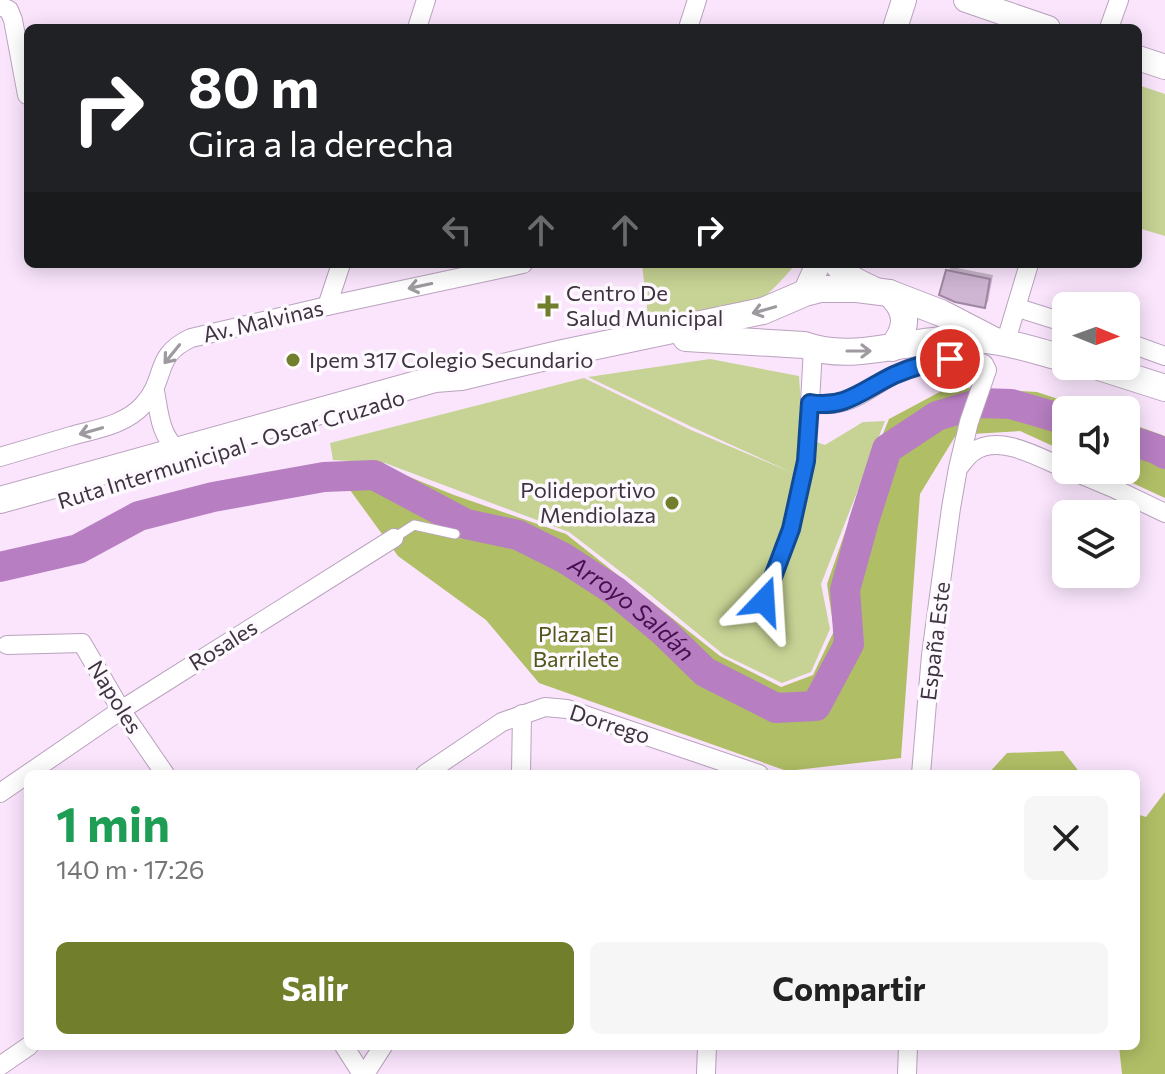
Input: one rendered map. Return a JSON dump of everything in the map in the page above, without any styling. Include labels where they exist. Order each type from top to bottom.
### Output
[{"type":"main road","name":"Ruta Intermunicipal - Oscar Cruzado","points":[[7,497],[435,379],[461,377],[763,311],[821,289],[882,292],[941,313],[1000,342],[1052,355]]},
{"type":"main road","points":[[882,292],[898,302],[904,320],[902,331],[892,348]]},
{"type":"main road","points":[[805,293],[794,320],[798,336],[809,346]]},
{"type":"main road","name":"Ruta Intermunicipal - Oscar Cruzado","points":[[642,337],[729,339],[870,351],[946,340],[1000,342]]},
{"type":"main road","name":"Ruta Intermunicipal - Oscar Cruzado","points":[[0,517],[439,387],[461,377]]},
{"type":"main road","points":[[1140,380],[1165,388]]},
{"type":"street","points":[[418,24],[426,0]]},
{"type":"street","points":[[689,24],[697,0]]},
{"type":"street","points":[[896,24],[904,0]]},
{"type":"street","points":[[966,0],[1036,24]]},
{"type":"street","points":[[1110,24],[1119,0]]},
{"type":"street","points":[[0,6],[9,10],[13,20],[24,79]]},
{"type":"street","points":[[1142,59],[1165,67]]},
{"type":"street","points":[[327,306],[340,268]]},
{"type":"street","name":"Av. Malvinas","points":[[0,457],[123,420],[142,408],[155,391],[166,356],[177,345],[191,338],[504,268]]},
{"type":"street","points":[[805,293],[816,268]]},
{"type":"street","points":[[839,268],[853,279],[882,292]]},
{"type":"street","points":[[1000,342],[1018,308],[1028,268]]},
{"type":"street","points":[[1018,308],[1052,319]]},
{"type":"street","points":[[809,346],[810,403]]},
{"type":"street","points":[[1140,347],[1165,356]]},
{"type":"street","name":"España Este","points":[[810,403],[826,405],[846,401],[904,371],[932,362],[969,359],[984,364],[987,370],[969,422],[951,508],[931,655],[921,770]]},
{"type":"street","points":[[155,391],[168,443],[178,450]]},
{"type":"street","points":[[958,468],[974,451],[990,444],[1009,445],[1052,462]]},
{"type":"street","points":[[1104,484],[1165,513]]},
{"type":"street","name":"Rosales","points":[[34,770],[121,710],[394,538]]},
{"type":"street","name":"Napoles","points":[[7,645],[82,643],[121,710],[162,770]]},
{"type":"street","name":"Dorrego","points":[[431,770],[502,722],[545,707],[567,709],[721,768]]},
{"type":"street","points":[[521,770],[522,714]]},
{"type":"street","name":"Rosales","points":[[0,793],[24,777]]},
{"type":"street","points":[[0,1066],[24,1049]]},
{"type":"street","points":[[347,1050],[364,1074],[380,1050]]},
{"type":"street","points":[[706,1074],[707,1050]]},
{"type":"street","points":[[907,1074],[908,1050]]},
{"type":"lane","points":[[764,601],[791,529],[806,461],[810,403]]},
{"type":"lane","name":"Rosales","points":[[394,538],[414,525],[455,534]]},
{"type":"green space","points":[[1142,86],[1165,94],[1165,236],[1142,229]]},
{"type":"green space","points":[[642,268],[792,268],[760,300],[738,308],[648,316]]},
{"type":"green space","name":"Polideportivo Mendiolaza","points":[[710,359],[799,376],[803,437],[798,456],[804,438],[825,445],[863,422],[885,421],[821,584],[830,629],[811,672],[782,683],[724,655],[569,532],[385,463],[333,460],[330,443],[584,378],[691,430],[793,473],[588,377]]},
{"type":"green space","name":"Plaza El Barrilete","points":[[949,387],[1037,392],[1052,397],[1052,446],[1020,431],[956,435],[920,494],[901,758],[784,770],[539,683],[486,620],[398,556],[331,464],[385,467],[566,534],[720,656],[781,687],[813,675],[834,631],[827,584],[889,419]]},
{"type":"green space","points":[[1140,427],[1165,436],[1165,498],[1134,484],[1140,484]]},
{"type":"green space","points":[[1063,751],[1078,770],[992,770],[1007,753]]},
{"type":"green space","points":[[1165,792],[1165,1074],[1122,1074],[1119,1050],[1140,1050],[1140,815],[1146,817]]},
{"type":"building","points":[[946,270],[990,279],[985,308],[939,295]]},
{"type":"waterway","name":"Arroyo Saldán","points":[[0,567],[78,549],[139,516],[213,497],[324,477],[374,475],[466,524],[518,535],[564,558],[615,591],[705,672],[776,708],[816,706],[849,644],[845,590],[887,449],[937,416],[980,403],[1011,404],[1052,416]]},
{"type":"waterway","name":"Arroyo Saldán","points":[[1140,444],[1165,454]]},
{"type":"place","name":"Centro De Salud Municipal","points":[[548,306]]},
{"type":"place","name":"Ipem 317 Colegio Secundario","points":[[293,360]]},
{"type":"place","name":"Polideportivo Mendiolaza","points":[[672,503]]},
{"type":"route","points":[[764,601],[791,529],[806,461],[810,403],[826,405],[846,401],[915,367],[950,359]]}]
